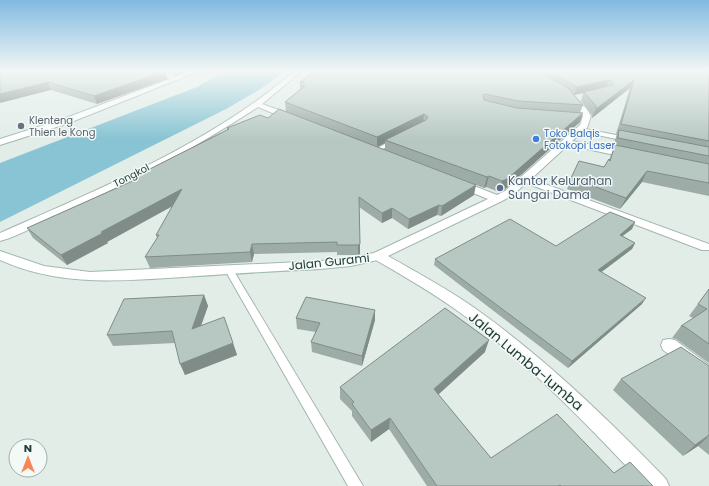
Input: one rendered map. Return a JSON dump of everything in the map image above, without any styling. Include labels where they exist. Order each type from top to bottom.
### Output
[{"type":"street","points":[[0,142],[66,121],[137,94]]},
{"type":"street","name":"Tongkol","points":[[0,237],[139,172],[200,139],[257,104],[270,94]]},
{"type":"street","name":"Jalan Gurami","points":[[0,255],[26,266],[76,276],[108,276],[331,264],[378,256],[508,193],[580,130],[583,119],[583,110],[576,98],[567,94]]},
{"type":"street","points":[[257,104],[299,120]]},
{"type":"street","points":[[565,142],[641,158]]},
{"type":"street","points":[[374,149],[392,156]]},
{"type":"street","points":[[448,179],[498,199]]},
{"type":"street","points":[[523,179],[706,247]]},
{"type":"street","name":"Jalan Lumba-lumba","points":[[378,256],[431,286],[471,313],[525,356],[574,399],[659,486]]},
{"type":"street","points":[[668,345],[709,374]]},
{"type":"lane","points":[[580,130],[633,140]]},
{"type":"lane","points":[[374,149],[403,137]]},
{"type":"lane","points":[[229,270],[356,486]]},
{"type":"water","points":[[180,94],[252,94],[226,109],[0,222],[0,163]]},
{"type":"building","points":[[86,94],[101,94],[94,96]]},
{"type":"building","points":[[295,94],[573,94],[583,105],[518,101],[485,94],[483,95],[484,100],[517,108],[583,113],[507,179],[502,181],[385,140],[426,120],[428,117],[424,114],[377,137],[285,102]]},
{"type":"building","points":[[585,94],[616,94],[596,109],[596,106]]},
{"type":"building","points":[[630,94],[709,94],[709,141],[621,124]]},
{"type":"building","points":[[279,109],[476,185],[442,206],[439,205],[409,219],[392,208],[382,213],[359,197],[360,244],[358,245],[337,245],[337,242],[252,244],[250,252],[145,257],[159,235],[156,235],[182,189],[61,255],[27,228],[137,179],[134,177],[229,129],[227,128],[260,115],[268,118]]},
{"type":"building","points":[[619,130],[709,147],[709,156],[618,138]]},
{"type":"building","points":[[615,145],[709,164],[709,183],[647,171],[626,198],[571,178],[579,161],[604,167],[609,159],[610,161]]},
{"type":"building","points":[[610,212],[635,222],[620,235],[635,243],[598,270],[646,298],[572,361],[435,259],[510,219],[556,246]]},
{"type":"building","points":[[709,289],[709,344],[685,327],[681,326],[707,309],[698,304]]},
{"type":"building","points":[[204,295],[192,329],[224,317],[233,343],[180,364],[172,331],[107,335],[124,299]]},
{"type":"building","points":[[306,297],[375,310],[362,356],[311,342],[320,323],[296,318]]},
{"type":"building","points":[[445,308],[489,340],[434,389],[491,458],[557,414],[614,473],[630,462],[653,486],[437,486],[390,418],[371,430],[352,404],[354,402],[340,387]]},
{"type":"building","points":[[681,347],[709,366],[709,435],[695,445],[621,379]]},
{"type":"place","name":"Klenteng Thien Ie Kong","points":[[21,126]]},
{"type":"place","name":"Toko Balqis Fotokopi Laser","points":[[536,139]]},
{"type":"place","name":"Kantor Kelurahan Sungai Dama","points":[[500,188]]}]
